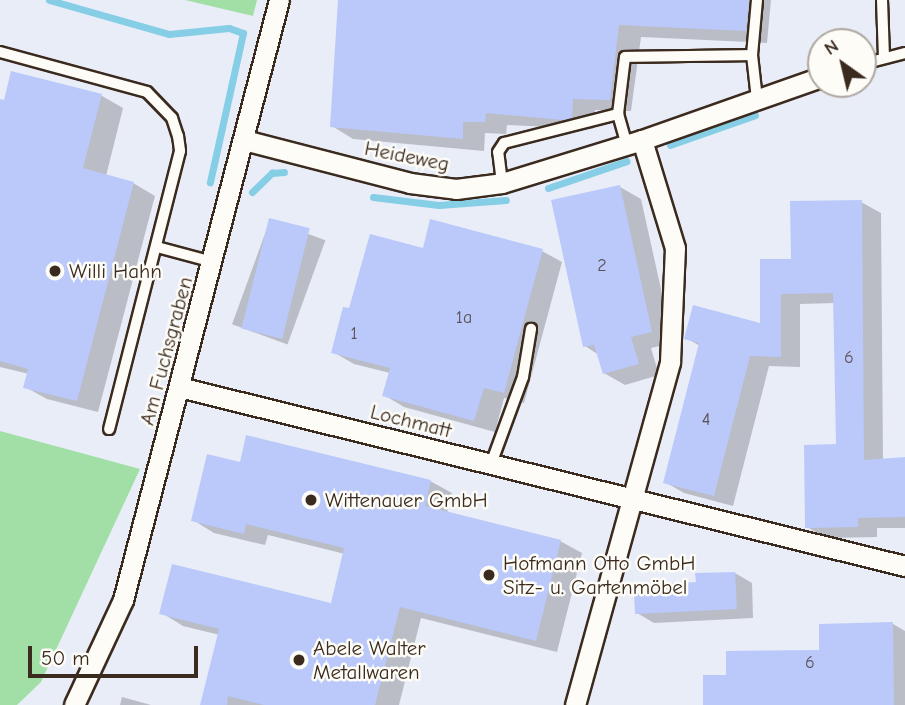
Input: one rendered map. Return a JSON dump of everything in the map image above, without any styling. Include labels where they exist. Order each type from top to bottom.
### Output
[{"type":"street","name":"Am Fuchsgraben","points":[[74,705],[123,600],[279,0]]},
{"type":"street","name":"Heideweg","points":[[244,140],[410,183],[456,189],[502,183],[634,142],[807,82]]},
{"type":"street","points":[[575,705],[670,362],[676,298],[675,248],[634,142]]},
{"type":"street","name":"Lochmatt","points":[[178,387],[905,566]]},
{"type":"lane","points":[[757,0],[752,55],[757,99]]},
{"type":"lane","points":[[882,0],[884,58]]},
{"type":"lane","points":[[0,52],[132,86],[162,104],[172,118],[180,151],[109,429]]},
{"type":"lane","points":[[877,60],[905,52]]},
{"type":"lane","points":[[634,142],[618,114],[625,57],[752,55]]},
{"type":"lane","points":[[502,183],[498,152],[504,143],[618,114]]},
{"type":"lane","points":[[157,247],[213,262]]},
{"type":"lane","points":[[491,464],[523,377],[531,329]]},
{"type":"green space","points":[[185,0],[257,0],[253,16]]},
{"type":"green space","points":[[0,431],[140,469],[41,682],[17,705],[0,705]]},
{"type":"building","points":[[338,0],[749,0],[746,31],[619,25],[610,100],[573,99],[572,118],[563,120],[486,113],[485,122],[463,122],[463,139],[330,127]]},
{"type":"building","name":"Willi Hahn","points":[[11,71],[102,94],[83,168],[134,182],[77,401],[23,388],[28,369],[0,361],[0,99],[4,100]]},
{"type":"building","points":[[620,185],[652,332],[631,337],[639,364],[603,374],[594,345],[583,347],[551,200]]},
{"type":"building","points":[[862,200],[864,460],[905,457],[905,517],[858,518],[858,527],[805,528],[804,445],[836,444],[833,293],[781,294],[781,357],[750,356],[714,496],[663,483],[699,343],[684,339],[693,305],[760,323],[760,259],[791,259],[790,201]]},
{"type":"building","points":[[269,218],[310,228],[282,339],[241,329]]},
{"type":"building","points":[[430,219],[543,249],[504,393],[484,388],[474,421],[382,396],[390,368],[331,353],[343,307],[349,308],[370,234],[423,248]]},
{"type":"building","points":[[246,435],[431,480],[425,506],[561,540],[536,641],[400,607],[375,705],[264,705],[228,696],[227,705],[200,705],[219,629],[159,614],[172,564],[331,603],[344,548],[246,524],[244,534],[191,521],[207,454],[240,462]]},
{"type":"building","points":[[735,572],[737,609],[635,614],[634,593],[661,592],[661,584],[696,582],[695,573]]},
{"type":"building","points":[[893,622],[894,705],[703,705],[703,675],[726,675],[726,651],[819,650],[819,624]]},
{"type":"waterway","points":[[49,0],[169,34],[229,28],[243,33],[210,182]]},
{"type":"waterway","points":[[670,145],[755,115]]},
{"type":"waterway","points":[[548,188],[627,161]]},
{"type":"waterway","points":[[252,192],[272,173],[284,172]]},
{"type":"waterway","points":[[373,197],[439,205],[506,200]]},
{"type":"place","name":"Willi Hahn","points":[[55,271]]},
{"type":"place","name":"Wittenauer GmbH","points":[[311,500]]},
{"type":"place","name":"Hofmann Otto GmbH Sitz- u. Gartenmöbel","points":[[489,575]]},
{"type":"place","name":"Abele Walter Metallwaren","points":[[299,660]]}]
